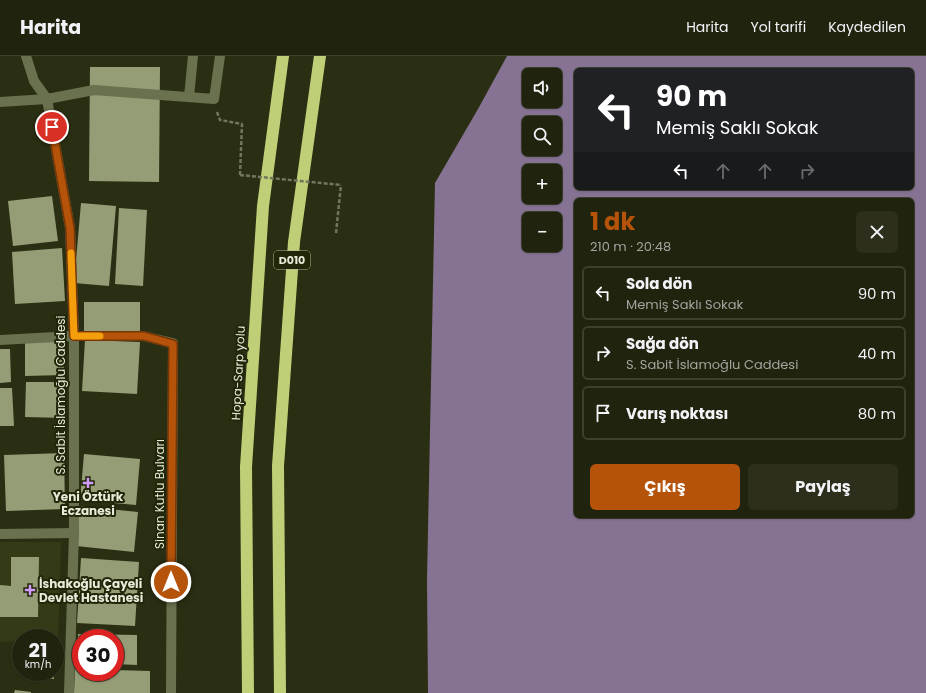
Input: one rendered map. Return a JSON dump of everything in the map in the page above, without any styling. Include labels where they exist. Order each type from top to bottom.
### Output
[{"type":"highway","name":"Hopa-Sarp yolu","points":[[248,693],[246,467],[263,206],[284,56]]},
{"type":"highway","name":"D010","points":[[280,693],[278,466],[294,242],[320,56]]},
{"type":"street","points":[[26,56],[34,81],[47,99]]},
{"type":"street","points":[[189,97],[192,56]]},
{"type":"street","points":[[0,102],[47,99],[94,90],[214,99],[220,56]]},
{"type":"street","name":"S. Sabit İslamoğlu Caddesi","points":[[47,99],[70,228],[74,336],[74,533],[69,693]]},
{"type":"street","points":[[0,340],[74,336]]},
{"type":"street","name":"Sinan Kutlu Bulvarı","points":[[74,336],[144,336],[173,344],[171,693]]},
{"type":"street","points":[[0,534],[74,533]]},
{"type":"path","points":[[214,99],[220,120],[242,124],[240,175],[341,185],[336,233]]},
{"type":"shaded area","points":[[507,56],[926,56],[926,693],[428,693],[427,580],[435,183]]},
{"type":"shaded area","name":"İshakoğlu Çayeli Devlet Hastanesi","points":[[0,542],[61,542],[58,629],[12,629],[12,641],[0,642]]},
{"type":"building","points":[[90,67],[160,67],[159,182],[89,181]]},
{"type":"building","points":[[52,196],[58,241],[13,246],[8,201]]},
{"type":"building","points":[[81,203],[116,206],[109,286],[74,283]]},
{"type":"building","points":[[119,208],[147,210],[143,286],[115,284]]},
{"type":"building","points":[[62,248],[65,301],[15,304],[12,252]]},
{"type":"building","points":[[84,302],[140,302],[140,333],[84,332]]},
{"type":"building","points":[[85,340],[140,342],[137,394],[82,391]]},
{"type":"building","points":[[63,341],[64,375],[25,376],[25,342]]},
{"type":"building","points":[[0,349],[10,349],[11,382],[0,383]]},
{"type":"building","points":[[26,382],[64,382],[64,418],[25,417]]},
{"type":"building","points":[[0,388],[12,388],[14,426],[0,426]]},
{"type":"building","points":[[64,453],[65,509],[6,511],[4,455]]},
{"type":"building","points":[[84,454],[140,459],[136,505],[80,500]]},
{"type":"building","points":[[80,506],[138,512],[134,552],[76,546]]},
{"type":"building","points":[[11,557],[39,557],[38,617],[0,617],[0,585],[11,586]]},
{"type":"building","points":[[81,558],[139,562],[135,626],[77,623]]},
{"type":"building","points":[[124,635],[137,635],[137,665],[124,664]]},
{"type":"building","points":[[124,670],[150,671],[150,693],[74,693],[74,681],[124,681]]},
{"type":"building","points":[[15,690],[31,692],[31,693],[14,693]]},
{"type":"slow traffic","points":[[71,253],[74,336],[100,336]]},
{"type":"place","name":"Yeni Öztürk Eczanesi","points":[[88,483]]},
{"type":"place","name":"İshakoğlu Çayeli Devlet Hastanesi","points":[[30,590]]},
{"type":"route","points":[[52,127],[70,228],[74,336],[144,336],[173,344],[171,582]]}]
